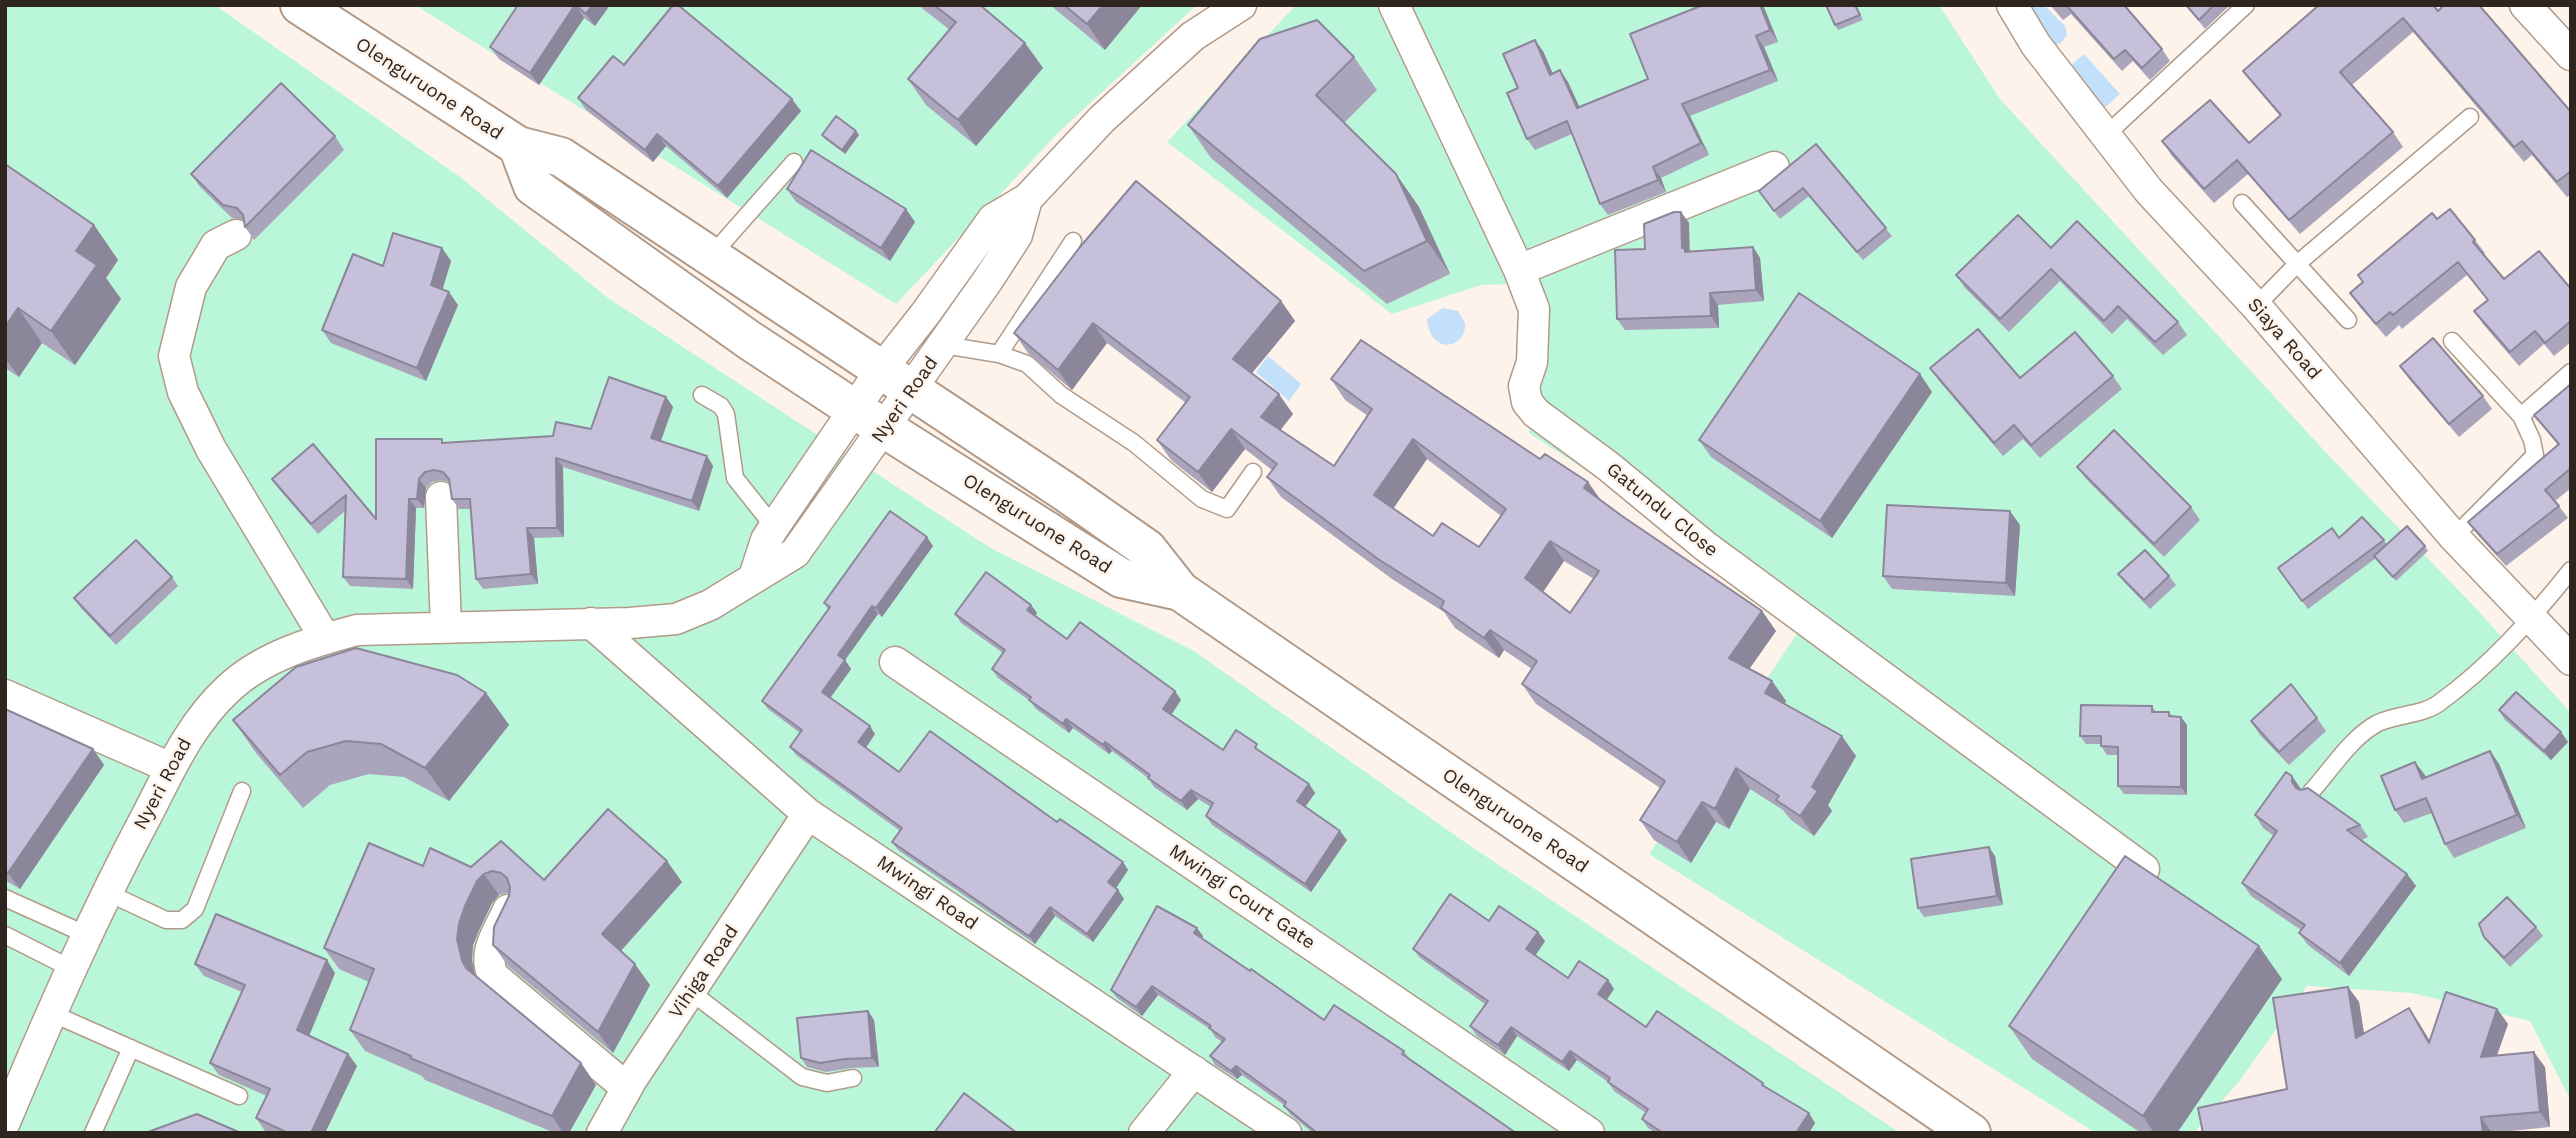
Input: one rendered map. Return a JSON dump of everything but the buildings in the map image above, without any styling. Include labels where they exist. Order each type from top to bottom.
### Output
[{"type":"street","name":"Olenguruone Road","points":[[300,5],[518,146],[533,186],[749,340],[1121,578],[1180,591],[1971,1133]]},
{"type":"street","name":"Nyeri Road","points":[[754,577],[766,540],[774,527],[869,418],[896,380],[925,314],[993,219],[1027,199],[1102,119],[1194,36],[1241,5]]},
{"type":"street","name":"Gatundu Close","points":[[1394,5],[1520,271],[1534,309],[1532,362],[1524,386],[1527,402],[1536,413],[1608,466],[1705,546],[2144,869]]},
{"type":"street","name":"Siaya Road","points":[[2012,5],[2036,44],[2150,191],[2256,306],[2454,537],[2571,660]]},
{"type":"street","points":[[2533,8],[2571,55]]},
{"type":"street","points":[[518,146],[561,157],[1067,493],[1147,549],[1180,591]]},
{"type":"street","points":[[1520,271],[1774,167]]},
{"type":"street","name":"Nyeri Road","points":[[896,380],[944,345],[1017,235],[1027,199]]},
{"type":"street","points":[[236,235],[216,245],[191,287],[174,356],[183,392],[211,449],[325,638]]},
{"type":"street","name":"Nyeri Road","points":[[5,1122],[70,968],[106,892],[189,734],[228,689],[268,660],[325,638],[357,630],[630,623],[676,619],[710,605],[795,553],[869,418]]},
{"type":"street","points":[[441,497],[446,626]]},
{"type":"street","name":"Mwingi Road","points":[[591,624],[808,814],[1286,1133]]},
{"type":"street","name":"Mwingi Court Gate","points":[[895,662],[1589,1133]]},
{"type":"street","points":[[5,695],[171,768]]},
{"type":"street","name":"Vihiga Road","points":[[602,1133],[627,1088],[808,814]]},
{"type":"street","points":[[508,910],[488,953],[493,976],[627,1088]]},
{"type":"street","points":[[1144,1133],[1194,1071]]},
{"type":"lane","points":[[2106,135],[2246,5]]},
{"type":"lane","points":[[2256,306],[2297,264],[2470,117]]},
{"type":"lane","points":[[711,256],[794,162]]},
{"type":"lane","points":[[2242,203],[2348,320]]},
{"type":"lane","points":[[999,354],[1073,241]]},
{"type":"lane","points":[[2452,341],[2521,416],[2532,440],[2535,455],[2454,537]]},
{"type":"lane","points":[[944,345],[999,354],[1027,364],[1060,395],[1134,443],[1202,499],[1227,509],[1253,472]]},
{"type":"lane","points":[[2521,416],[2571,372]]},
{"type":"lane","points":[[702,395],[721,406],[726,414],[735,478],[774,527]]},
{"type":"lane","points":[[2311,792],[2358,738],[2378,724],[2436,706],[2469,680],[2531,619],[2571,570]]},
{"type":"lane","points":[[106,892],[166,920],[182,920],[195,909],[242,791]]},
{"type":"lane","points":[[5,898],[87,935]]},
{"type":"lane","points":[[5,935],[70,968]]},
{"type":"lane","points":[[691,992],[802,1077],[827,1083],[853,1078]]},
{"type":"lane","points":[[51,1013],[239,1096]]},
{"type":"lane","points":[[93,1133],[131,1048]]},
{"type":"green space","points":[[5,5],[215,5],[460,177],[608,298],[989,547],[1194,651],[1466,843],[1900,1133],[5,1133]]},
{"type":"green space","points":[[415,5],[1197,5],[1062,129],[896,304]]},
{"type":"green space","points":[[1296,5],[1939,5],[2000,99],[2571,713],[2571,1101],[2530,1021],[2412,993],[2307,986],[2241,1079],[2194,1133],[2096,1133],[1649,854],[1809,616],[1529,433],[1539,283],[1481,285],[1392,314],[1167,142]]},
{"type":"water","points":[[2028,5],[2044,5],[2065,26],[2067,35],[2061,43],[2049,48]]},
{"type":"water","points":[[2084,54],[2120,94],[2099,113],[2062,73]]},
{"type":"water","points":[[1443,308],[1458,311],[1465,323],[1460,339],[1448,345],[1434,339],[1427,319]]},
{"type":"water","points":[[1268,356],[1301,384],[1289,401],[1256,372]]}]
